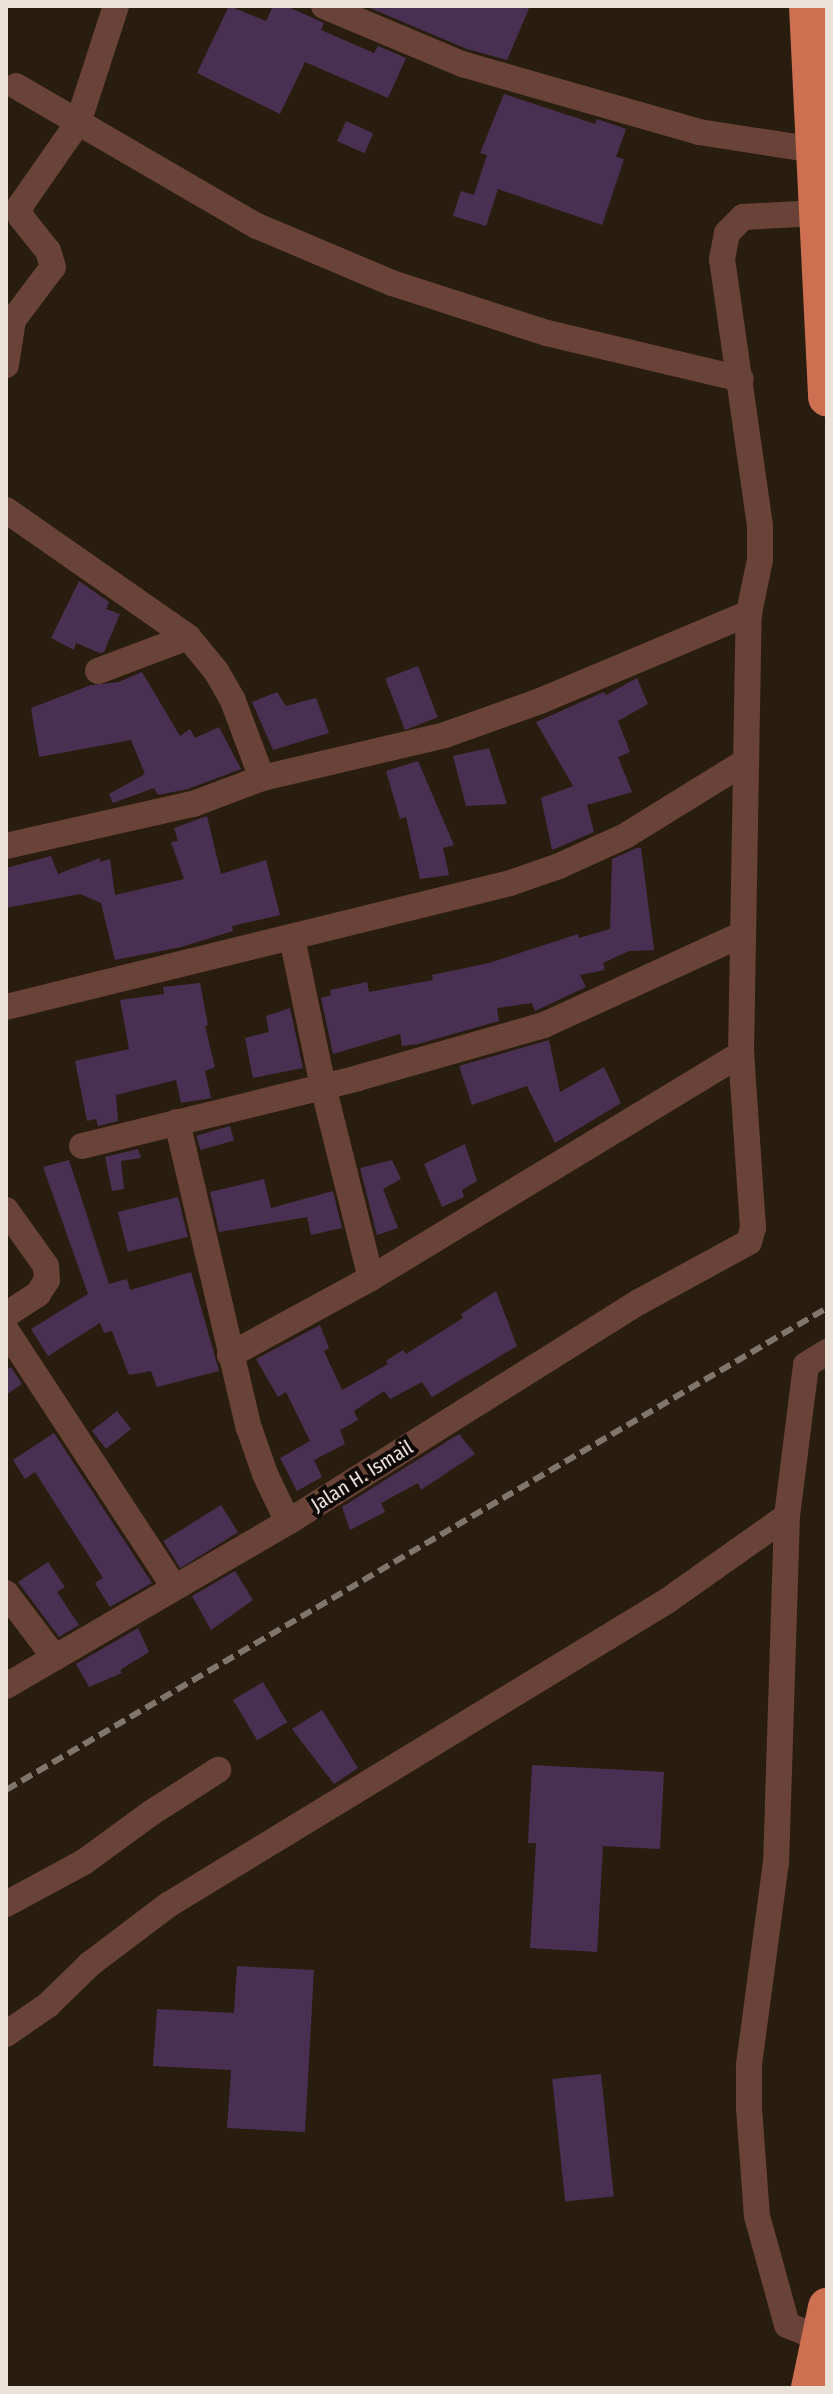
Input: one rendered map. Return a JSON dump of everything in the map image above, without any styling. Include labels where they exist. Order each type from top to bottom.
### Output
[{"type":"highway","points":[[808,6],[827,398]]},
{"type":"highway","points":[[810,2388],[824,2323]]},
{"type":"street","points":[[6,365],[13,320],[53,267],[48,251],[21,217],[20,206],[78,123],[116,6]]},
{"type":"street","points":[[324,6],[462,64],[699,132],[815,150]]},
{"type":"street","points":[[16,86],[257,226],[392,283],[547,333],[741,379]]},
{"type":"street","name":"Jalan H. Ismail","points":[[6,1686],[288,1522],[639,1302],[749,1242],[753,1228],[741,1054],[745,762],[749,613],[760,560],[760,526],[741,379],[722,278],[727,233],[738,219],[817,213]]},
{"type":"street","points":[[6,510],[188,637],[216,671],[233,701],[262,778]]},
{"type":"street","points":[[6,846],[193,804],[262,778],[445,735],[506,715],[749,613]]},
{"type":"street","points":[[98,671],[188,637]]},
{"type":"street","points":[[6,1007],[510,883],[559,866],[625,836],[745,762]]},
{"type":"street","points":[[82,1146],[323,1086],[544,1025],[743,934]]},
{"type":"street","points":[[292,938],[323,1086],[371,1278]]},
{"type":"street","points":[[230,1355],[371,1278],[741,1054]]},
{"type":"street","points":[[177,1122],[230,1355],[253,1439],[288,1522]]},
{"type":"street","points":[[6,1210],[46,1266],[47,1280],[38,1294],[6,1315]]},
{"type":"street","points":[[6,1330],[174,1587]]},
{"type":"street","points":[[824,2323],[787,2325],[757,2216],[749,2065],[776,1862],[787,1516],[806,1365],[827,1352]]},
{"type":"street","points":[[6,2034],[48,2005],[90,1964],[168,1905],[667,1601],[787,1516]]},
{"type":"street","points":[[6,1593],[55,1658]]},
{"type":"street","points":[[6,1904],[91,1856],[218,1770]]},
{"type":"building","points":[[229,6],[266,21],[273,6],[286,6],[324,23],[321,30],[374,53],[378,46],[406,58],[388,98],[305,62],[280,114],[197,73]]},
{"type":"building","points":[[365,6],[530,6],[507,60],[467,49]]},
{"type":"building","points":[[504,94],[595,124],[597,119],[626,129],[616,157],[624,159],[602,225],[498,189],[486,226],[453,216],[461,191],[474,195],[487,155],[480,153]]},
{"type":"building","points":[[346,121],[373,133],[364,153],[337,141]]},
{"type":"building","points":[[79,581],[109,602],[106,609],[120,614],[104,652],[76,643],[74,650],[51,638]]},
{"type":"building","points":[[418,666],[438,717],[405,730],[385,679]]},
{"type":"building","points":[[142,672],[180,736],[190,729],[195,738],[219,727],[241,769],[188,789],[158,795],[154,788],[113,803],[109,794],[145,774],[131,740],[39,757],[31,708],[91,685],[119,682]]},
{"type":"building","points":[[637,678],[648,704],[618,721],[630,752],[618,757],[632,792],[587,805],[594,832],[552,850],[541,798],[573,786],[536,722],[604,692],[606,695]]},
{"type":"building","points":[[277,692],[286,706],[316,698],[329,733],[273,750],[252,702]]},
{"type":"building","points":[[489,748],[507,804],[466,806],[453,756]]},
{"type":"building","points":[[418,761],[454,845],[443,848],[449,875],[420,879],[406,817],[400,819],[386,771]]},
{"type":"building","points":[[207,816],[221,874],[266,860],[280,915],[232,926],[233,931],[181,947],[115,960],[101,903],[80,894],[6,908],[6,868],[51,856],[58,874],[100,858],[100,862],[110,859],[115,895],[184,879],[171,842],[178,841],[174,828]]},
{"type":"building","points":[[641,848],[654,950],[629,951],[603,963],[605,970],[580,975],[586,987],[535,1011],[532,1003],[497,1008],[499,1021],[418,1044],[402,1046],[400,1034],[333,1054],[321,998],[331,995],[330,990],[367,982],[369,992],[433,980],[432,975],[489,963],[578,934],[579,938],[610,929],[612,859]]},
{"type":"building","points":[[200,983],[208,1025],[205,1026],[215,1067],[205,1071],[211,1098],[181,1103],[176,1080],[116,1095],[118,1121],[98,1126],[96,1119],[87,1121],[75,1061],[129,1049],[120,1000],[164,994],[163,987]]},
{"type":"building","points":[[290,1008],[303,1068],[253,1078],[245,1038],[269,1032],[266,1016]]},
{"type":"building","points":[[549,1040],[560,1092],[604,1067],[621,1103],[555,1143],[527,1086],[472,1105],[459,1066]]},
{"type":"building","points":[[230,1126],[234,1140],[200,1150],[196,1136]]},
{"type":"building","points":[[465,1144],[477,1181],[462,1190],[464,1197],[442,1207],[424,1164]]},
{"type":"building","points":[[138,1149],[141,1158],[121,1161],[124,1189],[112,1191],[105,1157]]},
{"type":"building","points":[[69,1160],[109,1284],[127,1279],[130,1290],[191,1272],[219,1371],[157,1387],[151,1371],[129,1375],[112,1331],[104,1333],[100,1323],[48,1356],[31,1329],[88,1294],[43,1167]]},
{"type":"building","points":[[392,1160],[401,1179],[383,1189],[398,1228],[377,1235],[360,1168]]},
{"type":"building","points":[[264,1179],[271,1208],[333,1191],[342,1228],[311,1235],[307,1217],[219,1232],[210,1192]]},
{"type":"building","points":[[178,1197],[188,1237],[128,1252],[118,1212]]},
{"type":"building","points":[[496,1291],[517,1346],[432,1397],[422,1382],[390,1399],[384,1391],[354,1411],[358,1420],[340,1430],[345,1444],[314,1460],[322,1477],[297,1491],[280,1458],[310,1441],[286,1392],[278,1397],[256,1359],[320,1325],[329,1348],[324,1351],[342,1390],[388,1364],[386,1361],[403,1350],[406,1354],[463,1318],[461,1314]]},
{"type":"building","points":[[11,1367],[22,1384],[6,1395],[6,1370]]},
{"type":"building","points":[[117,1411],[131,1429],[106,1449],[92,1431]]},
{"type":"building","points":[[54,1433],[152,1583],[110,1607],[95,1583],[103,1578],[35,1472],[25,1479],[13,1460]]},
{"type":"building","points":[[459,1434],[475,1454],[421,1490],[418,1483],[381,1503],[385,1512],[350,1530],[342,1507]]},
{"type":"building","points":[[221,1505],[238,1532],[180,1568],[163,1541]]},
{"type":"building","points":[[48,1562],[65,1587],[57,1592],[79,1625],[59,1637],[18,1582]]},
{"type":"building","points":[[235,1571],[253,1600],[211,1630],[192,1596]]},
{"type":"building","points":[[138,1628],[149,1652],[120,1670],[122,1673],[89,1687],[76,1664]]},
{"type":"building","points":[[263,1682],[287,1722],[257,1740],[233,1700]]},
{"type":"building","points":[[322,1710],[358,1768],[334,1784],[292,1729]]},
{"type":"building","points":[[532,1765],[664,1772],[660,1849],[603,1846],[597,1952],[530,1948],[536,1843],[528,1843]]},
{"type":"building","points":[[237,1966],[314,1970],[305,2132],[227,2128],[231,2070],[153,2066],[157,2009],[234,2013]]},
{"type":"building","points":[[601,2074],[614,2196],[565,2201],[552,2079]]},
{"type":"railway","points":[[6,1790],[827,1308]]}]
